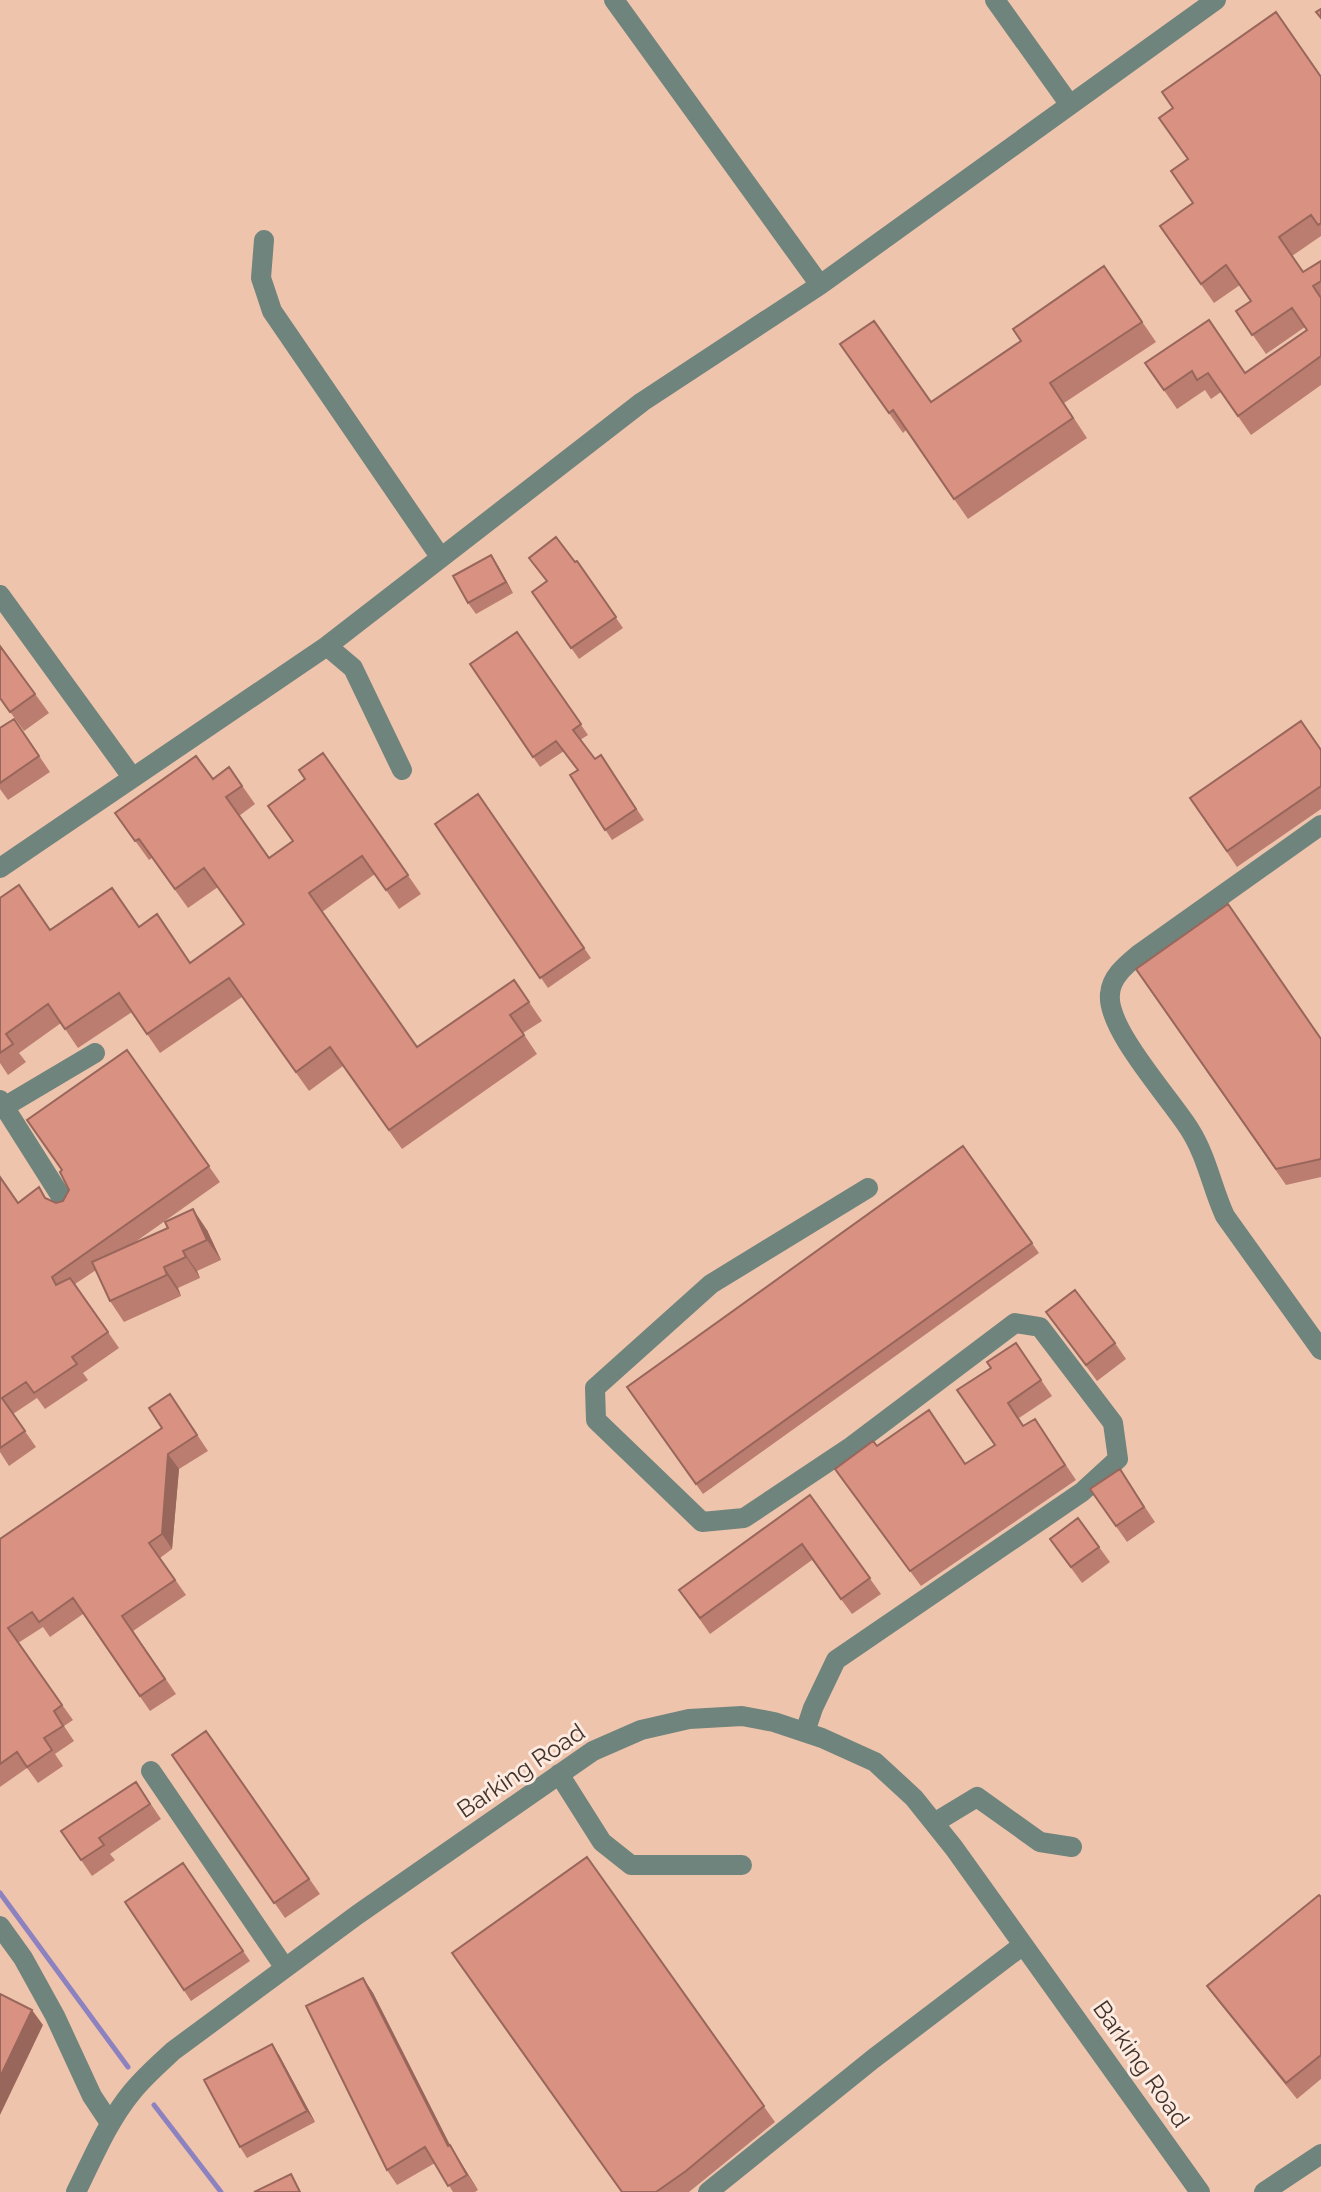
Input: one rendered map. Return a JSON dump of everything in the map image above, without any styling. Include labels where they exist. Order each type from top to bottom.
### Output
[{"type":"street","points":[[614,0],[820,285]]},
{"type":"street","points":[[995,0],[1070,105]]},
{"type":"street","points":[[0,868],[327,646],[642,402],[820,285],[1070,105],[1188,8],[1216,0]]},
{"type":"street","points":[[264,240],[261,278],[272,311],[441,558]]},
{"type":"street","points":[[0,595],[132,777]]},
{"type":"street","points":[[327,646],[353,668],[402,770]]},
{"type":"street","points":[[1321,825],[1138,955],[1113,981],[1110,994],[1111,1010],[1122,1034],[1200,1148],[1225,1216],[1321,1350]]},
{"type":"street","points":[[67,1206],[2,1104],[95,1053]]},
{"type":"street","points":[[805,1732],[836,1660],[1082,1492],[1118,1459],[1113,1423],[1040,1327],[1015,1323],[852,1446],[744,1518],[702,1522],[596,1420],[595,1388],[711,1284],[868,1188]]},
{"type":"street","name":"Barking Road","points":[[76,2192],[110,2123],[146,2076],[173,2051],[357,1915],[593,1751],[641,1730],[689,1719],[742,1716],[805,1732],[875,1762],[914,1798],[954,1848],[1200,2192]]},
{"type":"street","points":[[151,1771],[285,1968]]},
{"type":"street","points":[[559,1774],[602,1842],[631,1865],[742,1865]]},
{"type":"street","points":[[934,1823],[977,1797],[1040,1842],[1072,1847]]},
{"type":"street","points":[[0,1926],[30,1970],[92,2096],[110,2123]]},
{"type":"street","points":[[708,2192],[873,2059],[1023,1945]]},
{"type":"street","points":[[1264,2192],[1321,2154]]},
{"type":"building","points":[[1276,12],[1321,77],[1321,223],[1318,225],[1311,215],[1279,237],[1303,272],[1321,261],[1321,281],[1313,286],[1321,298],[1321,356],[1238,416],[1208,373],[1197,380],[1192,371],[1164,390],[1145,363],[1209,320],[1245,373],[1307,330],[1292,308],[1252,335],[1236,311],[1251,301],[1226,265],[1201,284],[1160,226],[1193,203],[1171,171],[1188,159],[1159,118],[1173,108],[1162,92]]},
{"type":"building","points":[[1104,266],[1142,322],[1050,383],[1073,418],[954,499],[893,410],[889,413],[840,344],[874,321],[931,402],[1021,341],[1013,329]]},
{"type":"building","points":[[556,537],[616,617],[571,648],[532,592],[547,581],[529,558]]},
{"type":"building","points":[[491,555],[506,582],[468,603],[453,576]]},
{"type":"building","points":[[517,632],[581,724],[573,730],[595,759],[601,755],[636,809],[605,830],[570,775],[578,770],[556,741],[533,757],[470,664]]},
{"type":"building","points":[[0,646],[35,694],[10,712],[0,698]]},
{"type":"building","points":[[14,719],[39,756],[0,783],[0,728]]},
{"type":"building","points":[[1301,721],[1321,750],[1321,786],[1227,851],[1190,798]]},
{"type":"building","points":[[323,753],[408,875],[386,890],[362,856],[309,893],[417,1047],[514,980],[529,1002],[510,1015],[524,1035],[389,1130],[330,1047],[296,1072],[229,978],[147,1034],[119,993],[65,1029],[48,1004],[6,1034],[13,1044],[0,1053],[0,898],[19,885],[50,930],[112,888],[139,927],[157,914],[190,963],[244,924],[204,868],[175,889],[139,839],[135,841],[115,813],[196,756],[213,779],[229,767],[242,786],[226,797],[269,858],[293,841],[268,806],[305,779],[299,770]]},
{"type":"building","points":[[478,794],[584,948],[540,978],[435,824]]},
{"type":"building","points":[[1228,904],[1321,1039],[1321,1159],[1276,1169],[1136,969]]},
{"type":"building","points":[[127,1050],[209,1166],[52,1277],[56,1285],[70,1278],[108,1332],[72,1357],[77,1364],[34,1393],[26,1382],[2,1398],[25,1431],[0,1448],[0,1177],[18,1203],[39,1187],[45,1198],[56,1203],[63,1201],[69,1190],[60,1172],[62,1170],[27,1120]]},
{"type":"building","points":[[963,1146],[1032,1243],[696,1484],[627,1387]]},
{"type":"building","points":[[193,1209],[207,1240],[183,1251],[186,1257],[164,1267],[167,1275],[110,1301],[92,1262],[168,1228],[165,1222]]},
{"type":"building","points":[[1075,1290],[1115,1343],[1086,1365],[1046,1312]]},
{"type":"building","points":[[1016,1343],[1041,1380],[1008,1403],[1023,1426],[1035,1419],[1065,1465],[910,1571],[835,1469],[873,1441],[877,1446],[929,1410],[965,1464],[995,1445],[957,1390],[991,1368],[987,1362]]},
{"type":"building","points":[[170,1394],[197,1435],[168,1454],[162,1534],[149,1543],[175,1580],[122,1616],[165,1679],[140,1696],[73,1598],[39,1622],[32,1612],[8,1628],[62,1705],[54,1711],[63,1726],[44,1738],[52,1750],[27,1767],[17,1752],[0,1764],[0,1539],[162,1428],[149,1408]]},
{"type":"building","points":[[1120,1469],[1144,1507],[1116,1526],[1090,1489]]},
{"type":"building","points":[[810,1495],[870,1578],[841,1599],[802,1544],[700,1618],[679,1590]]},
{"type":"building","points":[[1078,1518],[1099,1547],[1071,1567],[1050,1539]]},
{"type":"building","points":[[206,1731],[309,1879],[274,1903],[172,1755]]},
{"type":"building","points":[[136,1782],[150,1804],[99,1838],[104,1845],[81,1860],[61,1831]]},
{"type":"building","points":[[587,1857],[764,2106],[656,2192],[622,2192],[452,1953]]},
{"type":"building","points":[[183,1863],[243,1951],[184,1990],[125,1902]]},
{"type":"building","points":[[1319,1895],[1321,2055],[1286,2083],[1207,1986]]},
{"type":"building","points":[[363,1978],[448,2146],[467,2175],[448,2186],[425,2147],[387,2170],[306,2006]]},
{"type":"building","points":[[0,1994],[32,2010],[0,2077]]},
{"type":"building","points":[[272,2044],[307,2111],[240,2147],[204,2080]]},
{"type":"building","points":[[291,2174],[300,2192],[254,2192]]},
{"type":"waterway","points":[[0,1893],[128,2067]]},
{"type":"waterway","points":[[154,2105],[221,2192]]}]
